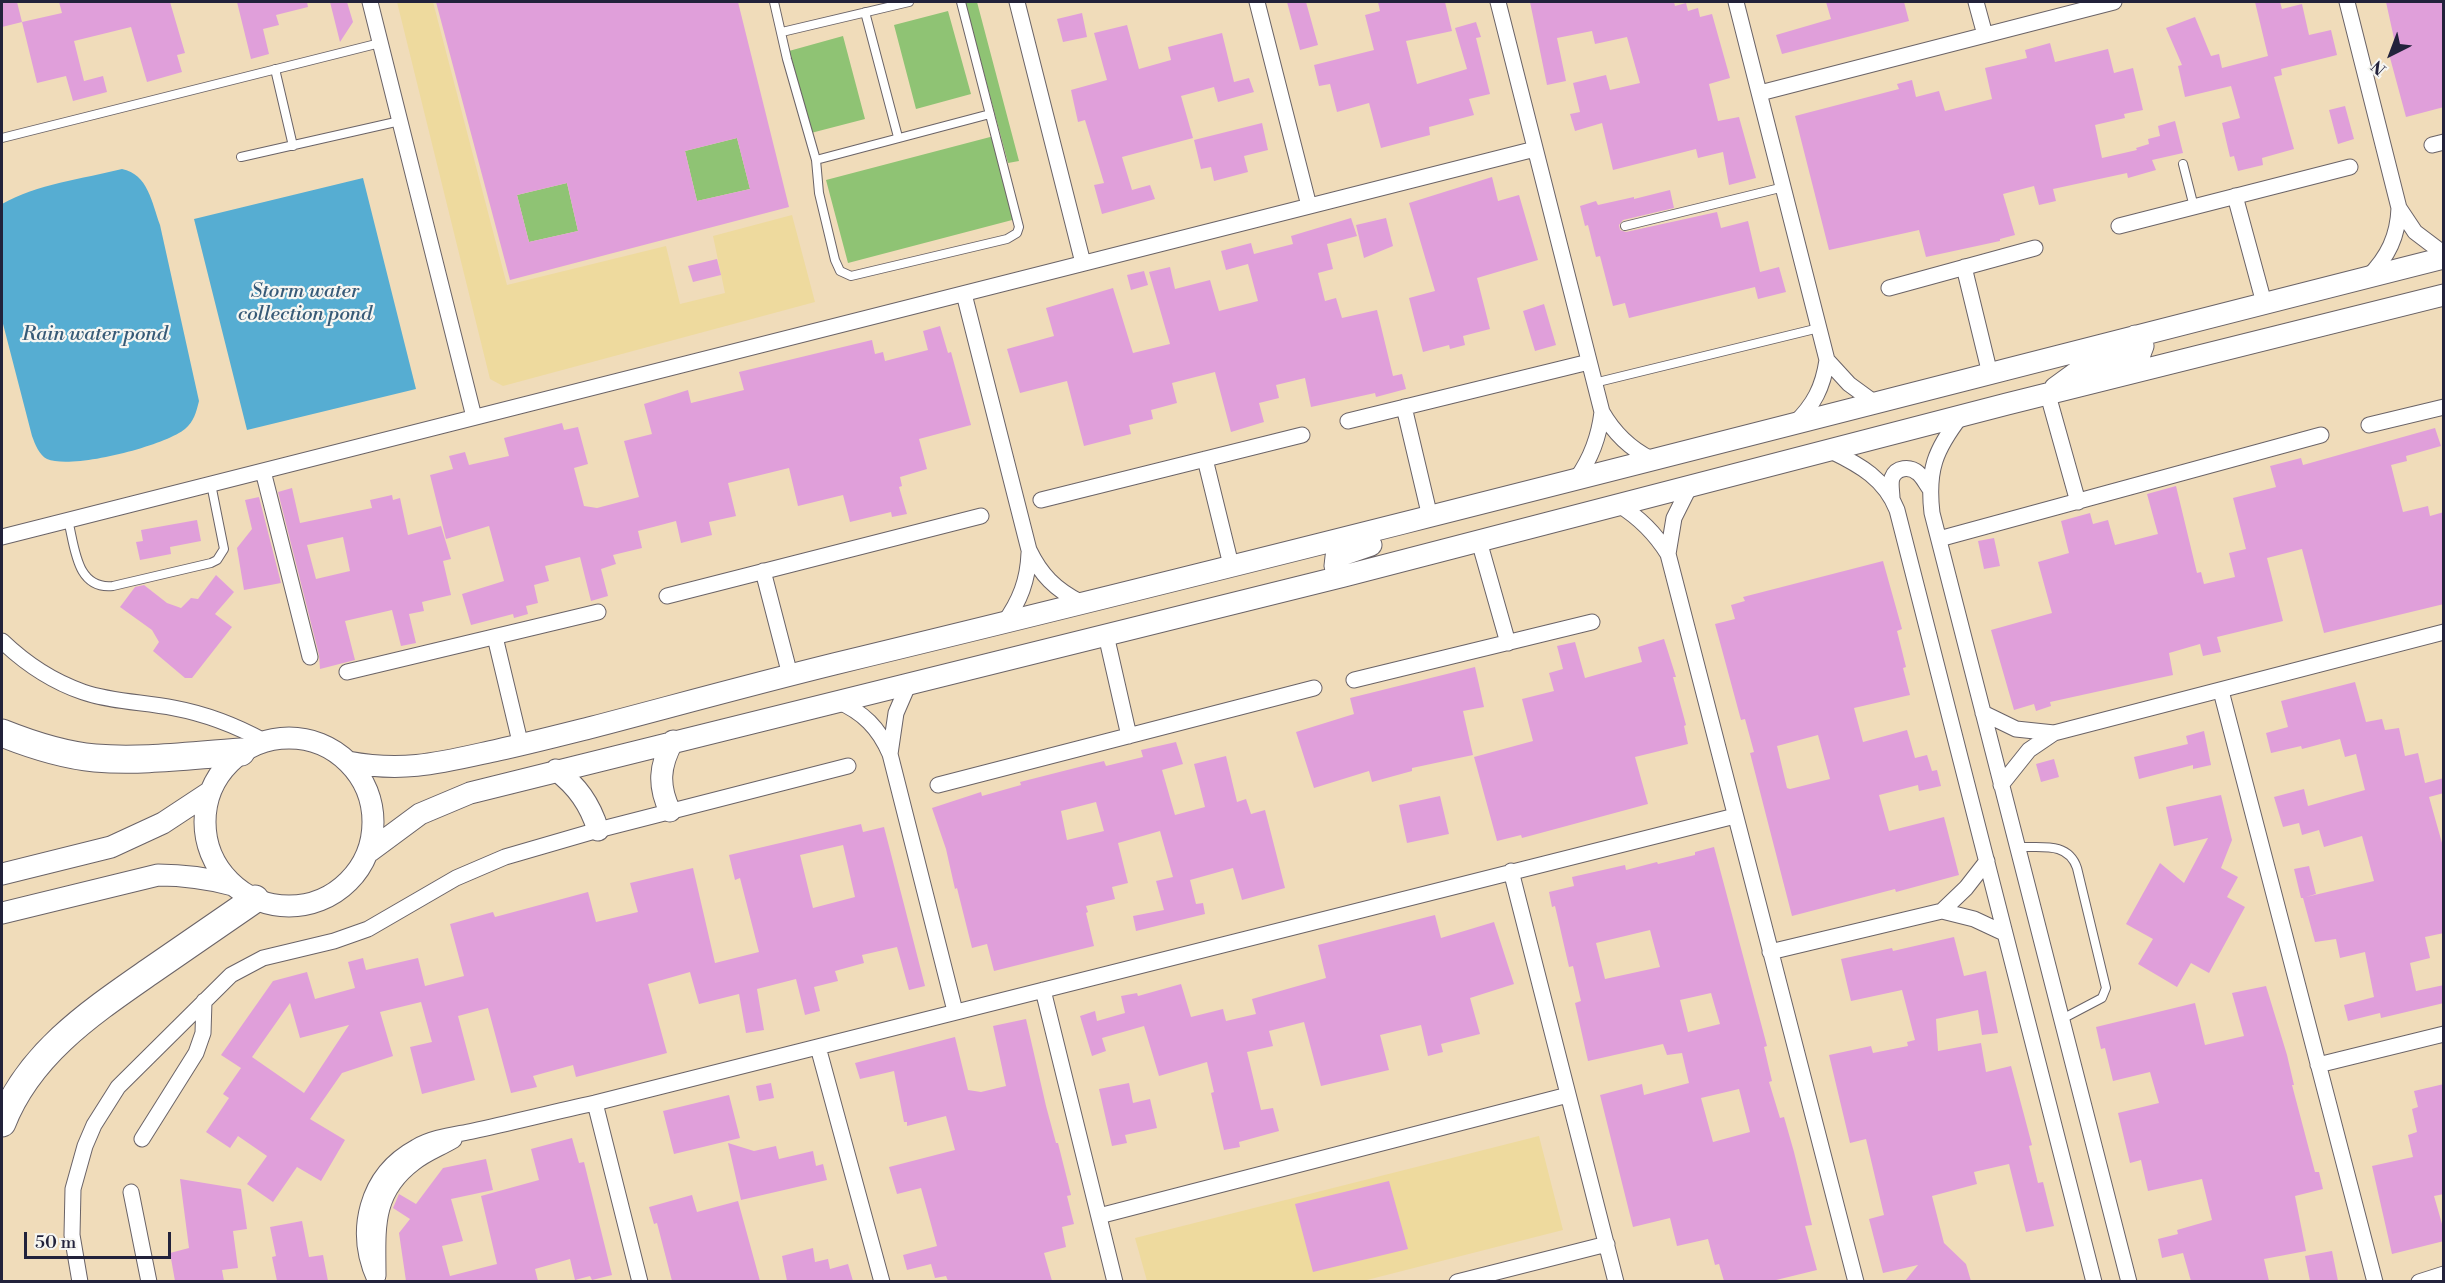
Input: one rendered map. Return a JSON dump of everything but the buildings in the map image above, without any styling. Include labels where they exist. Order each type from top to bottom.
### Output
[{"type":"highway","points":[[2,734],[41,748],[94,758],[148,758],[253,747]]},
{"type":"highway","points":[[2,1123],[7,1110],[31,1071],[61,1037],[244,892]]},
{"type":"main road","points":[[348,762],[382,767],[414,767],[521,746],[790,675],[1794,425],[2444,256]]},
{"type":"main road","points":[[370,851],[420,814],[447,801],[556,770],[1344,576],[1961,416],[2444,295]]},
{"type":"main road","points":[[2048,395],[2077,372],[2140,354],[2143,346],[2135,336]]},
{"type":"main road","points":[[1344,576],[1335,566],[1336,558],[1340,555],[1410,532],[1431,517]]},
{"type":"main road","points":[[2,913],[158,875],[200,877],[282,906],[310,904],[335,894],[356,875],[370,851],[374,827],[372,803],[363,781],[348,762],[330,748],[309,740],[286,738],[253,747],[223,770],[210,792],[205,816],[207,842],[217,865],[244,892]]},
{"type":"main road","points":[[670,811],[663,798],[661,776],[665,754],[673,741]]},
{"type":"main road","points":[[556,770],[579,790],[594,816],[598,830]]},
{"type":"main road","points":[[2,874],[111,847],[163,823],[210,792]]},
{"type":"street","points":[[370,2],[474,417]]},
{"type":"street","points":[[1017,2],[1083,263]]},
{"type":"street","points":[[1257,2],[1309,206]]},
{"type":"street","points":[[1498,2],[1602,412],[1623,440],[1651,459]]},
{"type":"street","points":[[1736,2],[1827,360],[1818,396],[1794,425]]},
{"type":"street","points":[[1976,2],[1985,35]]},
{"type":"street","points":[[1760,93],[2114,2]]},
{"type":"street","points":[[2347,2],[2399,208],[2391,246],[2377,268],[2368,277]]},
{"type":"street","points":[[2,537],[1535,149]]},
{"type":"street","points":[[2119,226],[2350,167]]},
{"type":"street","points":[[2235,196],[2264,303]]},
{"type":"street","points":[[2399,208],[2415,232],[2444,256]]},
{"type":"street","points":[[1889,288],[2035,248]]},
{"type":"street","points":[[1964,267],[1989,374]]},
{"type":"street","points":[[964,294],[1029,550],[1037,567],[1049,582],[1080,602]]},
{"type":"street","points":[[1827,360],[1849,384],[1875,404]]},
{"type":"street","points":[[1348,421],[1589,362]]},
{"type":"street","points":[[2048,395],[2078,502]]},
{"type":"street","points":[[2369,425],[2444,406]]},
{"type":"street","points":[[1404,407],[1431,517]]},
{"type":"street","points":[[1577,478],[1594,447],[1602,412]]},
{"type":"street","points":[[1961,416],[1940,446],[1932,464],[1930,489],[1932,513],[2129,1281]]},
{"type":"street","points":[[1041,500],[1302,435]]},
{"type":"street","points":[[1940,539],[2320,435]]},
{"type":"street","points":[[1831,451],[1872,474],[1892,498],[1901,520],[2094,1281]]},
{"type":"street","points":[[1205,459],[1231,565]]},
{"type":"street","points":[[1892,498],[1892,478],[1896,472],[1903,469],[1911,469],[1918,473],[1930,489]]},
{"type":"street","points":[[263,471],[310,657]]},
{"type":"street","points":[[1668,554],[1674,518],[1690,486]]},
{"type":"street","points":[[1619,506],[1647,526],[1668,554],[1856,1281]]},
{"type":"street","points":[[667,596],[981,516]]},
{"type":"street","points":[[1479,541],[1508,643]]},
{"type":"street","points":[[1004,623],[1021,596],[1027,574],[1029,550]]},
{"type":"street","points":[[763,572],[790,675]]},
{"type":"street","points":[[347,672],[598,612]]},
{"type":"street","points":[[1354,680],[1592,622]]},
{"type":"street","points":[[1983,713],[2016,729],[2054,733],[2443,633]]},
{"type":"street","points":[[1106,635],[1129,736]]},
{"type":"street","points":[[495,637],[521,746]]},
{"type":"street","points":[[2,641],[40,672],[84,693],[196,713],[242,729],[253,747]]},
{"type":"street","points":[[890,754],[896,713],[909,683]]},
{"type":"street","points":[[938,785],[1314,688]]},
{"type":"street","points":[[2221,691],[2375,1281]]},
{"type":"street","points":[[837,700],[867,718],[878,731],[890,754],[956,1011]]},
{"type":"street","points":[[2001,785],[2024,756],[2054,733]]},
{"type":"street","points":[[80,1281],[72,1235],[71,1211],[78,1167],[89,1135],[118,1088],[231,975],[254,962],[351,936],[384,921],[472,869],[505,857],[598,830],[848,766]]},
{"type":"street","points":[[377,1281],[366,1254],[364,1238],[367,1206],[373,1191],[391,1165],[417,1146],[1735,816]]},
{"type":"street","points":[[1942,912],[1966,888],[1987,861]]},
{"type":"street","points":[[1511,871],[1616,1281]]},
{"type":"street","points":[[1770,951],[1942,912],[1974,920],[2004,933]]},
{"type":"street","points":[[1043,990],[1115,1281]]},
{"type":"street","points":[[142,1138],[196,1053],[202,1033],[204,1001]]},
{"type":"street","points":[[2318,1065],[2444,1034]]},
{"type":"street","points":[[818,1047],[882,1281]]},
{"type":"street","points":[[1099,1216],[1568,1095]]},
{"type":"street","points":[[595,1103],[640,1281]]},
{"type":"street","points":[[377,1281],[376,1237],[381,1208],[386,1195],[402,1172],[414,1162],[468,1132]]},
{"type":"street","points":[[131,1192],[149,1281]]},
{"type":"street","points":[[1457,1281],[1606,1244]]},
{"type":"street","points":[[2418,1281],[2444,1274]]},
{"type":"lane","points":[[774,2],[816,160],[819,193],[835,260],[840,271],[857,275],[1007,239],[1017,233],[1019,221],[961,2]]},
{"type":"lane","points":[[782,32],[909,2]]},
{"type":"lane","points":[[865,12],[898,137]]},
{"type":"lane","points":[[2,138],[380,43]]},
{"type":"lane","points":[[275,69],[293,146]]},
{"type":"lane","points":[[816,160],[990,114]]},
{"type":"lane","points":[[241,157],[400,122]]},
{"type":"lane","points":[[2183,164],[2194,207]]},
{"type":"lane","points":[[1625,226],[1784,187]]},
{"type":"lane","points":[[1594,383],[1819,328]]},
{"type":"lane","points":[[68,520],[86,578],[103,587],[211,563],[222,555],[224,542],[211,484]]},
{"type":"lane","points":[[2017,847],[2063,850],[2072,857],[2077,868],[2106,988],[2102,998],[2062,1019]]},
{"type":"green space","points":[[965,2],[977,2],[1019,161],[1008,163]]},
{"type":"green space","points":[[948,11],[971,94],[916,109],[894,25]]},
{"type":"green space","points":[[843,36],[865,119],[811,133],[789,51]]},
{"type":"green space","points":[[994,136],[1016,219],[848,263],[826,180]]},
{"type":"green space","points":[[737,138],[750,189],[697,201],[685,151]]},
{"type":"green space","points":[[567,183],[578,231],[529,242],[517,195]]},
{"type":"sand","points":[[397,2],[433,2],[507,285],[666,246],[680,304],[725,293],[713,236],[792,215],[815,302],[503,386],[490,379]]},
{"type":"sand","points":[[1539,1136],[1563,1230],[1359,1282],[1147,1281],[1135,1238]]},
{"type":"water","name":"Rain water pond","points":[[122,169],[131,172],[143,183],[160,225],[199,401],[193,420],[174,436],[139,449],[96,459],[59,462],[44,457],[36,446],[2,320],[2,204],[45,187]]},
{"type":"water","name":"Storm water collection pond","points":[[363,178],[416,389],[247,430],[194,219]]}]
